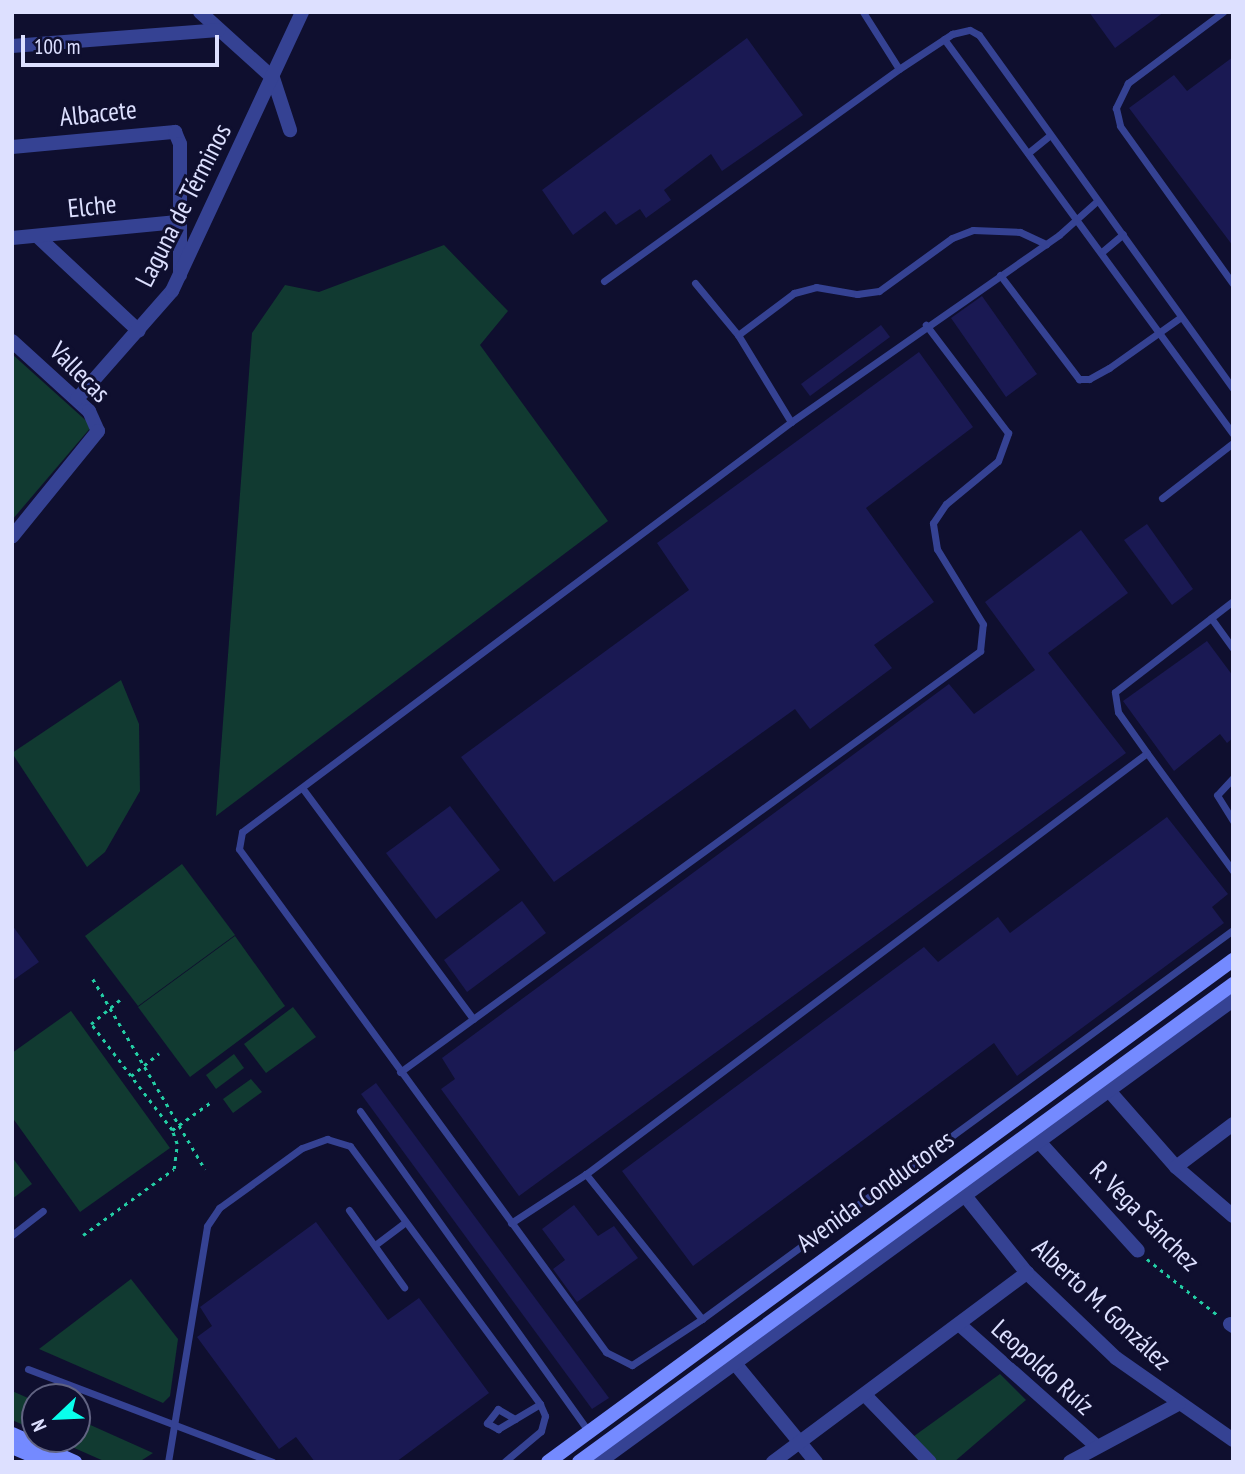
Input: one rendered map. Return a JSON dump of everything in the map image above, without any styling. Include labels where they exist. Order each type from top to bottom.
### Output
[{"type":"main road","name":"Avenida Conductores","points":[[548,1462],[1233,960]]},
{"type":"main road","name":"Avenida Conductores","points":[[579,1462],[730,1358],[1105,1086],[1233,984]]},
{"type":"main road","points":[[12,1434],[75,1462]]},
{"type":"main road","points":[[12,1447],[47,1462]]},
{"type":"street","points":[[200,12],[273,78],[289,130]]},
{"type":"street","name":"Laguna de Términos","points":[[77,400],[139,331],[180,276],[302,12]]},
{"type":"street","points":[[12,46],[218,30]]},
{"type":"street","name":"Albacete","points":[[12,147],[175,132],[180,144],[177,222]]},
{"type":"street","points":[[177,222],[180,276]]},
{"type":"street","name":"Elche","points":[[12,239],[177,222]]},
{"type":"street","points":[[37,236],[139,331]]},
{"type":"street","name":"Vallecas","points":[[12,341],[77,400],[97,424],[91,443],[12,537]]},
{"type":"street","points":[[1233,1000],[1105,1086],[1176,1167],[1233,1216]]},
{"type":"street","points":[[1176,1167],[1233,1124]]},
{"type":"street","name":"R. Vega Sánchez","points":[[1035,1137],[1138,1251]]},
{"type":"street","name":"Alberto M. González","points":[[960,1190],[1027,1273],[1116,1358],[1233,1440]]},
{"type":"street","points":[[773,1462],[1027,1273]]},
{"type":"street","name":"Leopoldo Ruíz","points":[[960,1325],[1094,1445]]},
{"type":"street","points":[[599,1462],[730,1358],[816,1462]]},
{"type":"street","points":[[865,1395],[930,1462]]},
{"type":"street","points":[[1070,1462],[1094,1445],[1178,1404]]},
{"type":"lane","points":[[863,12],[899,69]]},
{"type":"lane","points":[[1223,12],[1128,83],[1116,108],[1120,126],[1233,284]]},
{"type":"lane","points":[[604,281],[899,69],[944,39],[965,31],[979,35],[1049,136],[1233,388]]},
{"type":"lane","points":[[944,39],[1103,251],[1233,434]]},
{"type":"lane","points":[[1028,153],[1049,136]]},
{"type":"lane","points":[[1097,201],[1046,244],[926,325],[791,422],[242,832],[239,849],[606,1352],[617,1360],[642,1362],[1233,930]]},
{"type":"lane","points":[[738,335],[801,289],[816,287],[858,294],[879,291],[952,238],[973,230],[1020,232],[1046,244]]},
{"type":"lane","points":[[1103,251],[1123,234]]},
{"type":"lane","points":[[1000,275],[1079,379],[1095,376],[1181,317]]},
{"type":"lane","points":[[695,283],[738,335],[791,422]]},
{"type":"lane","points":[[400,1072],[980,651],[983,624],[937,549],[933,523],[946,505],[998,461],[1009,433],[926,325]]},
{"type":"lane","points":[[1162,498],[1233,443]]},
{"type":"lane","points":[[1233,601],[1115,692],[1118,712],[1233,871]]},
{"type":"lane","points":[[1211,618],[1233,649]]},
{"type":"lane","points":[[511,1223],[586,1174],[1146,753]]},
{"type":"lane","points":[[1233,778],[1217,795],[1233,821]]},
{"type":"lane","points":[[303,789],[474,1019]]},
{"type":"lane","points":[[360,1111],[589,1432]]},
{"type":"lane","points":[[168,1462],[205,1231],[219,1208],[302,1148],[318,1141],[337,1140],[350,1146],[540,1404],[545,1416],[541,1431],[504,1462]]},
{"type":"lane","points":[[586,1174],[702,1320]]},
{"type":"lane","points":[[349,1210],[404,1287]]},
{"type":"lane","points":[[12,1235],[43,1211]]},
{"type":"lane","points":[[374,1245],[405,1222]]},
{"type":"lane","points":[[29,1368],[273,1462]]},
{"type":"lane","points":[[514,1419],[540,1404]]},
{"type":"path","points":[[93,979],[205,1169]]},
{"type":"path","points":[[83,1235],[174,1168],[177,1144],[173,1130],[91,1024],[121,999]]},
{"type":"path","points":[[131,1076],[159,1054]]},
{"type":"path","points":[[173,1130],[211,1102]]},
{"type":"path","name":"R. Vega Sánchez","points":[[1138,1251],[1231,1325]]},
{"type":"green space","points":[[444,245],[508,311],[480,345],[608,521],[216,816],[252,333],[285,285],[319,292]]},
{"type":"green space","points":[[12,354],[92,426],[12,520]]},
{"type":"green space","points":[[121,680],[139,724],[140,791],[105,852],[87,867],[12,753]]},
{"type":"green space","points":[[182,864],[235,935],[138,1006],[85,936]]},
{"type":"green space","points":[[235,936],[285,1006],[190,1077],[138,1007]]},
{"type":"green space","points":[[293,1007],[316,1037],[266,1073],[244,1044]]},
{"type":"green space","points":[[71,1011],[170,1148],[80,1212],[12,1117],[12,1053]]},
{"type":"green space","points":[[234,1054],[244,1068],[216,1089],[206,1075]]},
{"type":"green space","points":[[251,1079],[262,1092],[233,1113],[223,1099]]},
{"type":"green space","points":[[12,1157],[32,1184],[12,1199]]},
{"type":"green space","points":[[131,1279],[178,1339],[170,1396],[163,1403],[39,1349]]},
{"type":"green space","points":[[1000,1374],[1026,1400],[954,1462],[935,1462],[910,1439]]},
{"type":"green space","points":[[12,1391],[21,1395],[21,1424],[12,1420]]},
{"type":"green space","points":[[91,1425],[153,1453],[139,1462],[106,1462],[86,1453],[91,1453]]},
{"type":"building","points":[[1089,12],[1164,12],[1115,48]]},
{"type":"building","points":[[747,38],[803,115],[722,171],[711,154],[664,190],[671,200],[646,218],[640,209],[616,225],[605,211],[573,235],[542,190]]},
{"type":"building","points":[[1233,57],[1233,246],[1129,108],[1174,75],[1187,91]]},
{"type":"building","points":[[982,296],[1037,374],[1006,397],[951,318]]},
{"type":"building","points":[[881,325],[890,337],[810,396],[801,384]]},
{"type":"building","points":[[919,352],[973,427],[866,508],[934,602],[874,645],[892,668],[810,729],[795,709],[554,882],[461,757],[689,590],[657,543]]},
{"type":"building","points":[[1147,524],[1193,589],[1172,605],[1124,540]]},
{"type":"building","points":[[1081,530],[1128,593],[1048,653],[1126,753],[519,1196],[441,1089],[455,1079],[442,1058],[949,684],[974,714],[1035,670],[985,602]]},
{"type":"building","points":[[1207,641],[1233,676],[1233,738],[1227,743],[1220,734],[1174,771],[1123,701]]},
{"type":"building","points":[[450,806],[500,870],[436,919],[386,853]]},
{"type":"building","points":[[1167,817],[1228,894],[1212,907],[1224,923],[1017,1076],[994,1043],[693,1266],[622,1171],[924,947],[938,962],[998,917],[1010,933]]},
{"type":"building","points":[[522,901],[546,933],[467,992],[444,960]]},
{"type":"building","points":[[12,925],[39,962],[12,981]]},
{"type":"building","points":[[376,1083],[609,1398],[592,1409],[361,1094]]},
{"type":"building","points":[[574,1205],[598,1236],[614,1226],[638,1258],[577,1302],[553,1269],[565,1260],[542,1229]]},
{"type":"building","points":[[316,1222],[388,1320],[419,1298],[489,1393],[396,1462],[315,1462],[296,1437],[279,1449],[197,1337],[212,1326],[200,1307]]}]
